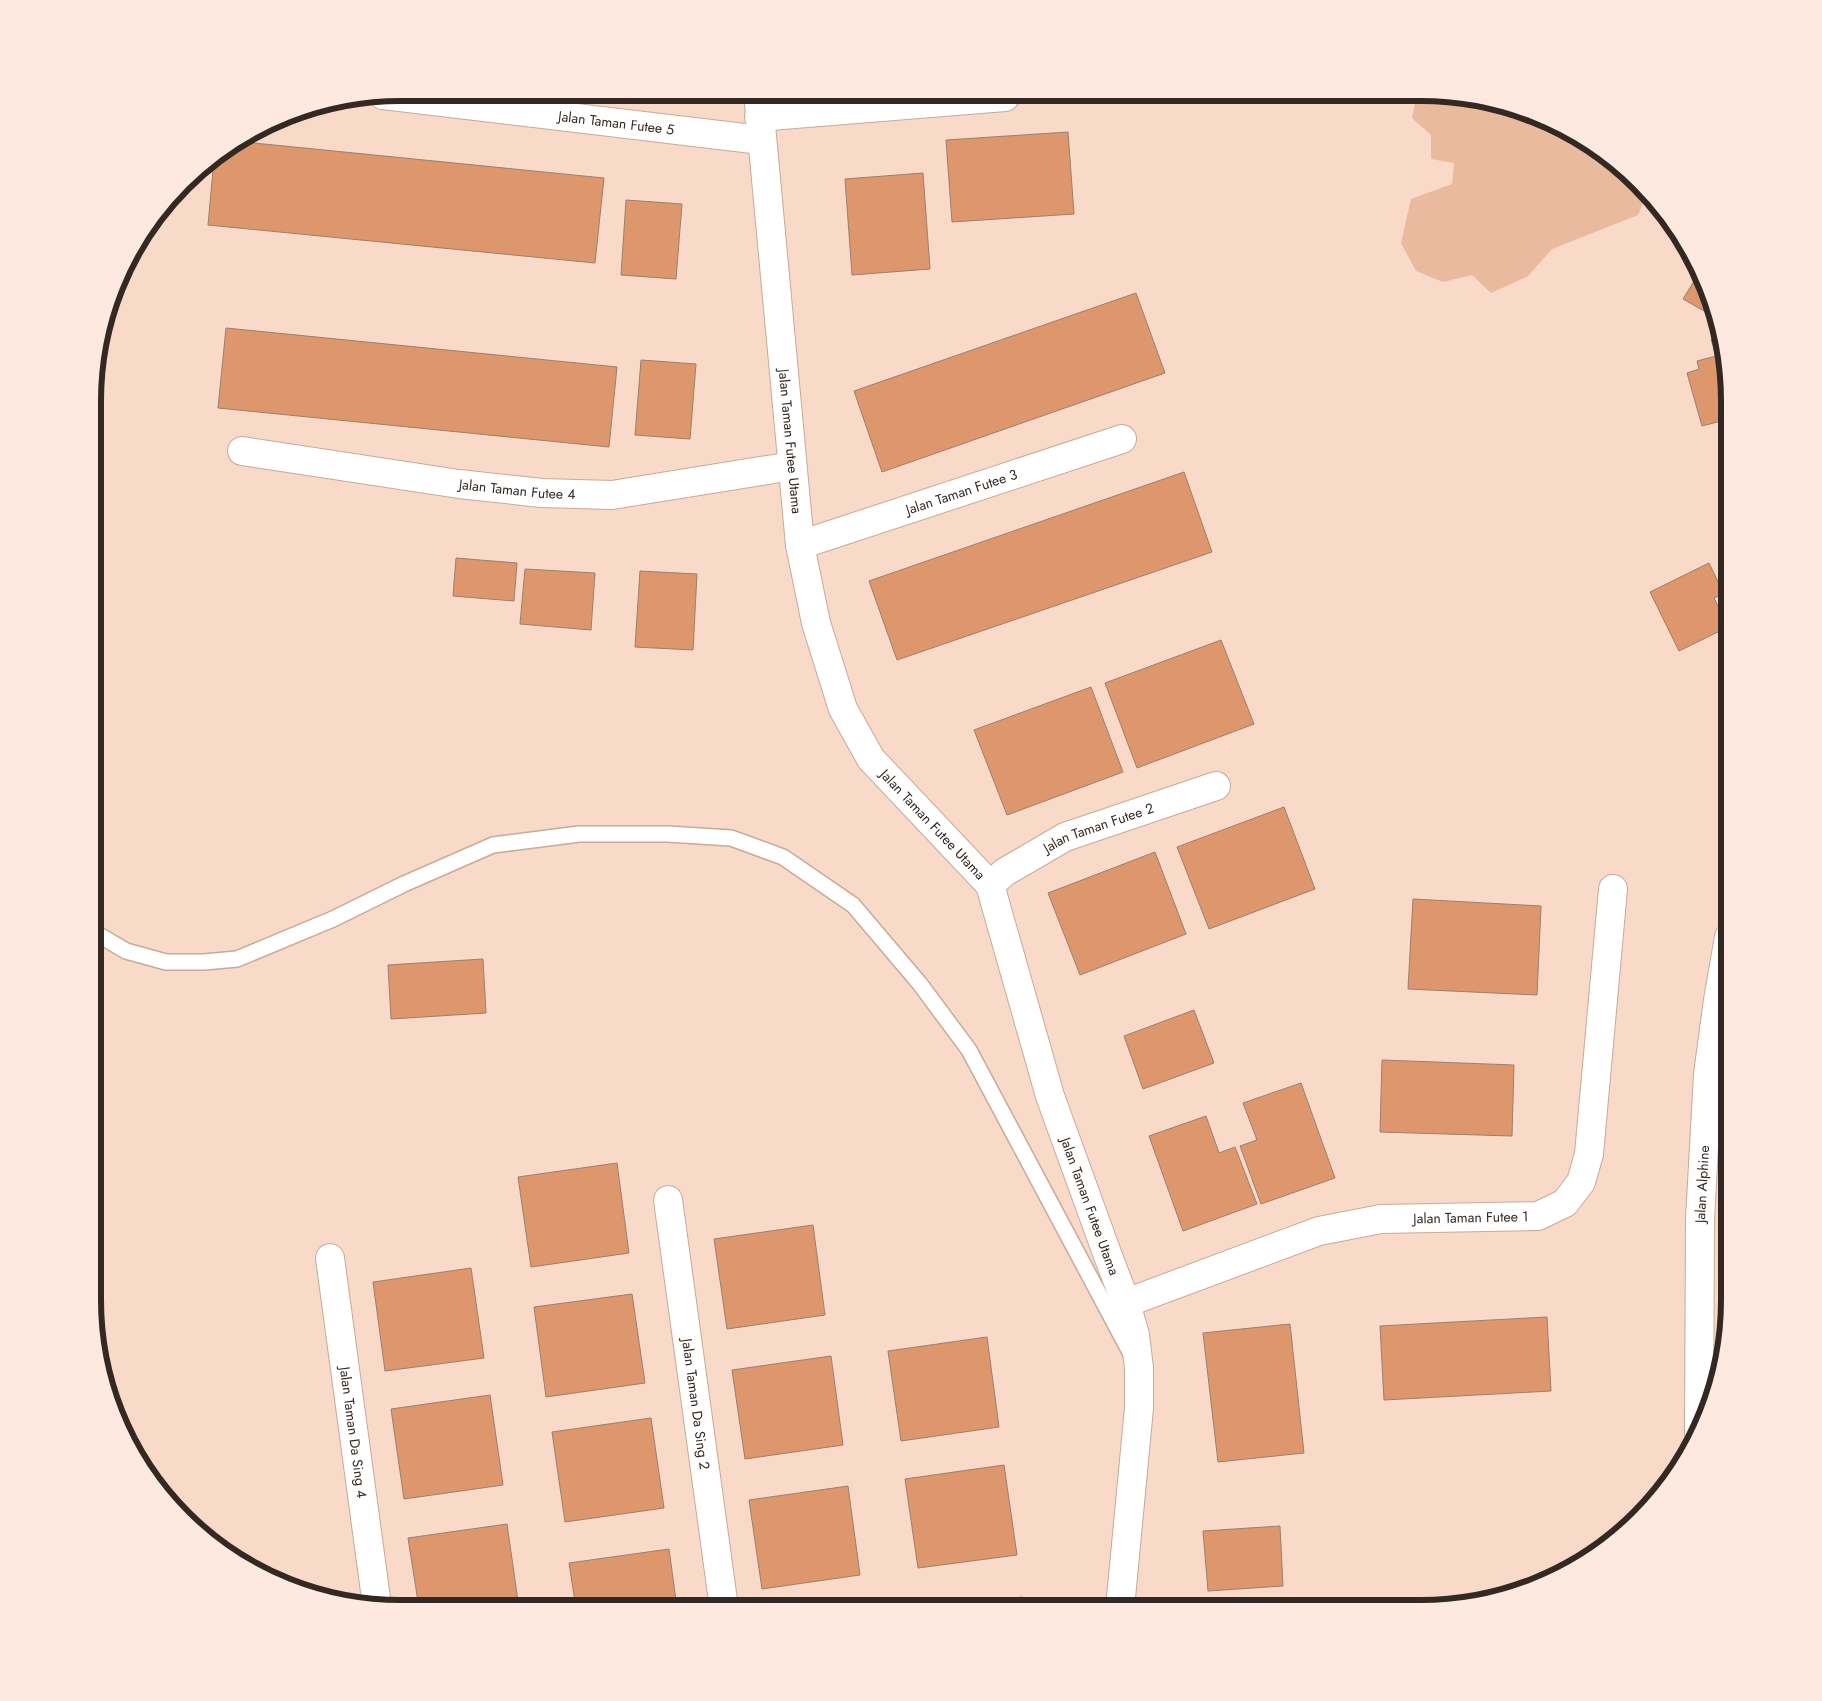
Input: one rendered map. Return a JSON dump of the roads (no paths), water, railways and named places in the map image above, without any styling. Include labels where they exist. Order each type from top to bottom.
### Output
[{"type":"street","name":"Jalan Taman Futee 5","points":[[477,101],[759,116],[953,101]]},
{"type":"street","name":"Jalan Taman Futee Utama","points":[[759,116],[800,545],[816,623],[843,709],[871,759],[990,885],[1050,1096],[1126,1303],[1135,1335],[1139,1368],[1139,1408],[1121,1600]]},
{"type":"street","name":"Jalan Taman Futee 3","points":[[800,545],[1122,439]]},
{"type":"street","name":"Jalan Taman Futee 4","points":[[242,450],[459,484],[542,493],[612,494],[792,466]]},
{"type":"street","name":"Jalan Taman Futee 2","points":[[990,885],[1006,872],[1065,837],[1216,786]]},
{"type":"street","name":"Jalan Taman Futee 1","points":[[1126,1303],[1319,1231],[1380,1219],[1538,1216],[1565,1203],[1581,1182],[1589,1154],[1613,889]]},
{"type":"street","name":"Jalan Alphine","points":[[1699,1412],[1700,1220],[1708,1074],[1721,983]]},
{"type":"street","name":"Jalan Taman Da Sing 2","points":[[668,1200],[723,1600]]},
{"type":"street","name":"Jalan Taman Da Sing 4","points":[[330,1258],[376,1598]]},
{"type":"lane","points":[[101,936],[126,951],[166,962],[204,962],[237,959],[333,919],[404,884],[492,845],[579,834],[668,834],[732,838],[783,857],[853,905],[920,984],[969,1050],[1139,1368]]}]
